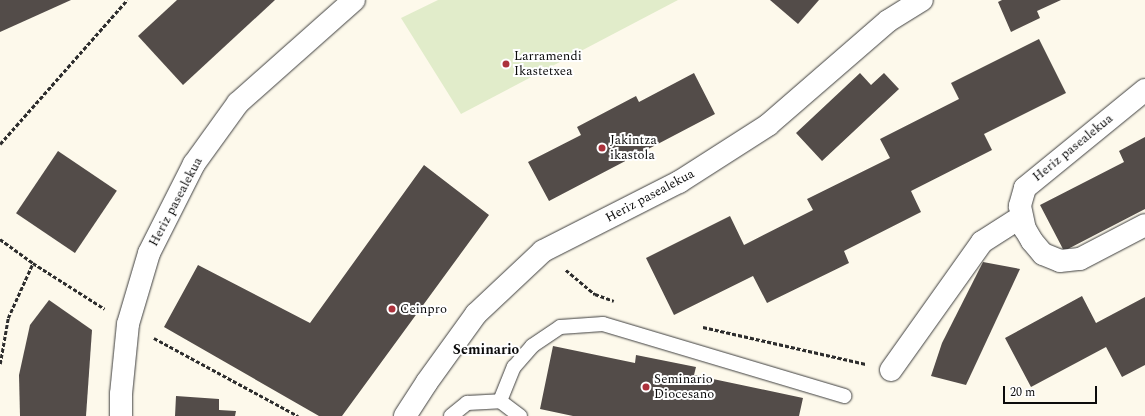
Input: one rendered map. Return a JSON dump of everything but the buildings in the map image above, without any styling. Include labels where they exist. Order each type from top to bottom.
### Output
[{"type":"street","name":"Heriz pasealekua","points":[[121,416],[121,394],[128,324],[149,253],[194,164],[238,103],[354,0]]},
{"type":"street","name":"Heriz pasealekua","points":[[405,416],[427,382],[476,314],[543,251],[679,182],[768,125],[888,21],[922,0]]},
{"type":"street","name":"Heriz pasealekua","points":[[1145,90],[1025,188],[1020,206],[1021,217],[1032,241],[1043,254],[1060,261],[1080,259],[1145,225]]},
{"type":"street","points":[[892,370],[982,242],[1021,217]]},
{"type":"lane","points":[[500,401],[514,367],[532,346],[560,327],[603,324],[845,396]]},
{"type":"lane","points":[[451,416],[467,403],[500,401],[520,416]]},
{"type":"path","points":[[0,144],[127,0]]},
{"type":"path","points":[[543,251],[595,294],[617,302]]},
{"type":"path","points":[[0,364],[8,318],[33,263]]},
{"type":"path","points":[[700,326],[892,370]]},
{"type":"green space","name":"Larramendi Ikastetxea","points":[[438,0],[678,0],[461,114],[401,18]]},
{"type":"place","name":"Larramendi Ikastetxea","points":[[506,64]]},
{"type":"place","name":"Jakintza ikastola","points":[[602,148]]},
{"type":"place","name":"Ceinpro","points":[[392,309]]},
{"type":"place","name":"Seminario Diocesano","points":[[646,387]]},
{"type":"district","name":"Seminario","points":[[486,350]]}]
